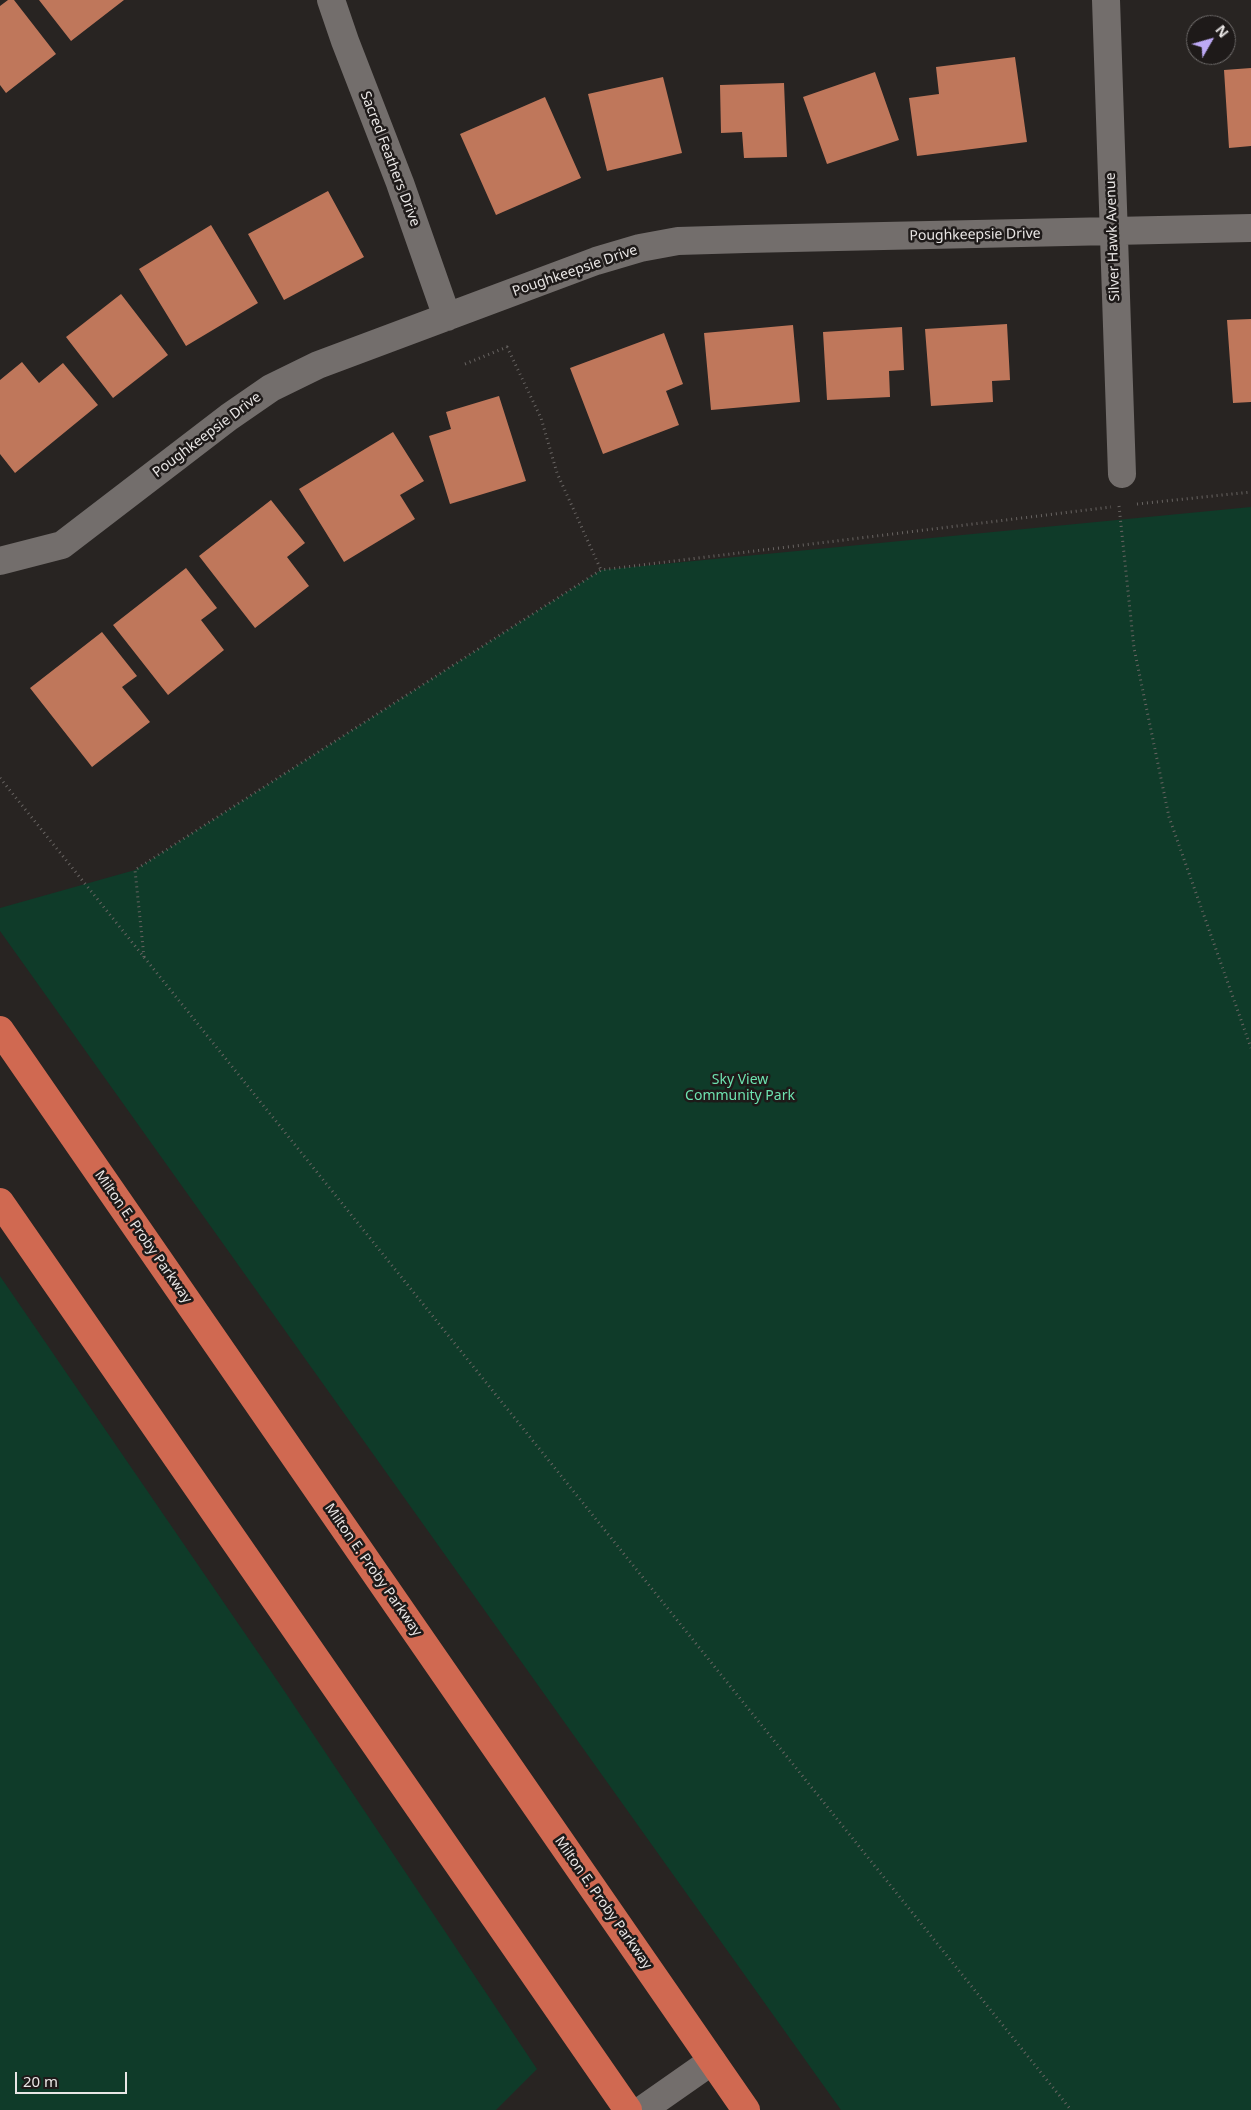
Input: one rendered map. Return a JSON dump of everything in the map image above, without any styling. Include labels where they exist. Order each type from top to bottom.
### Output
[{"type":"highway","name":"Milton E. Proby Parkway","points":[[0,1030],[746,2110]]},
{"type":"highway","points":[[0,1202],[628,2110]]},
{"type":"street","name":"Sacred Feathers Drive","points":[[331,0],[344,41],[400,183],[448,318]]},
{"type":"street","name":"Silver Hawk Avenue","points":[[1106,0],[1122,474]]},
{"type":"street","name":"Poughkeepsie Drive","points":[[0,561],[62,545],[229,416],[270,388],[318,365],[448,318],[596,261],[640,248],[678,242],[1251,228]]},
{"type":"street","points":[[642,2110],[712,2061]]},
{"type":"path","points":[[465,364],[507,347],[541,418],[557,473],[601,570]]},
{"type":"path","points":[[1122,474],[1119,506],[1134,648],[1169,817],[1251,1048]]},
{"type":"path","points":[[144,958],[134,870],[601,570],[1119,506],[1251,492]]},
{"type":"path","points":[[0,778],[1071,2110]]},
{"type":"green space","name":"Sky View Community Park","points":[[1251,507],[1251,2110],[841,2110],[0,931],[0,908],[135,870],[601,570]]},
{"type":"green space","points":[[0,1276],[281,1686],[537,2069],[496,2110],[0,2110]]},
{"type":"building","points":[[8,0],[14,0],[56,54],[6,93],[0,85],[0,6]]},
{"type":"building","points":[[39,0],[124,0],[71,41]]},
{"type":"building","points":[[1015,57],[1027,142],[917,156],[909,98],[939,94],[936,67]]},
{"type":"building","points":[[1251,68],[1251,146],[1229,148],[1224,70]]},
{"type":"building","points":[[875,72],[899,140],[827,164],[803,97]]},
{"type":"building","points":[[663,77],[682,153],[607,171],[588,94]]},
{"type":"building","points":[[784,83],[787,157],[744,158],[742,132],[721,133],[720,85]]},
{"type":"building","points":[[545,97],[581,178],[496,215],[460,134]]},
{"type":"building","points":[[328,191],[364,257],[284,300],[248,234]]},
{"type":"building","points":[[211,225],[258,303],[186,346],[139,269]]},
{"type":"building","points":[[121,294],[168,355],[113,398],[66,337]]},
{"type":"building","points":[[1251,319],[1251,402],[1233,403],[1227,320]]},
{"type":"building","points":[[1007,324],[1010,380],[992,381],[993,402],[931,406],[925,329]]},
{"type":"building","points":[[793,325],[800,402],[711,410],[704,333]]},
{"type":"building","points":[[902,327],[904,370],[889,371],[890,397],[827,400],[823,332]]},
{"type":"building","points":[[664,333],[683,384],[666,391],[679,425],[603,454],[570,368]]},
{"type":"building","points":[[22,362],[39,383],[63,363],[98,405],[15,473],[0,454],[0,380]]},
{"type":"building","points":[[499,396],[526,481],[450,504],[429,436],[451,429],[446,412]]},
{"type":"building","points":[[393,432],[424,481],[400,495],[415,519],[344,562],[299,489]]},
{"type":"building","points":[[271,500],[305,543],[287,557],[309,586],[255,628],[199,556]]},
{"type":"building","points":[[186,568],[217,608],[201,620],[224,650],[168,695],[113,625]]},
{"type":"building","points":[[102,632],[137,676],[122,687],[150,722],[92,767],[30,688]]}]
